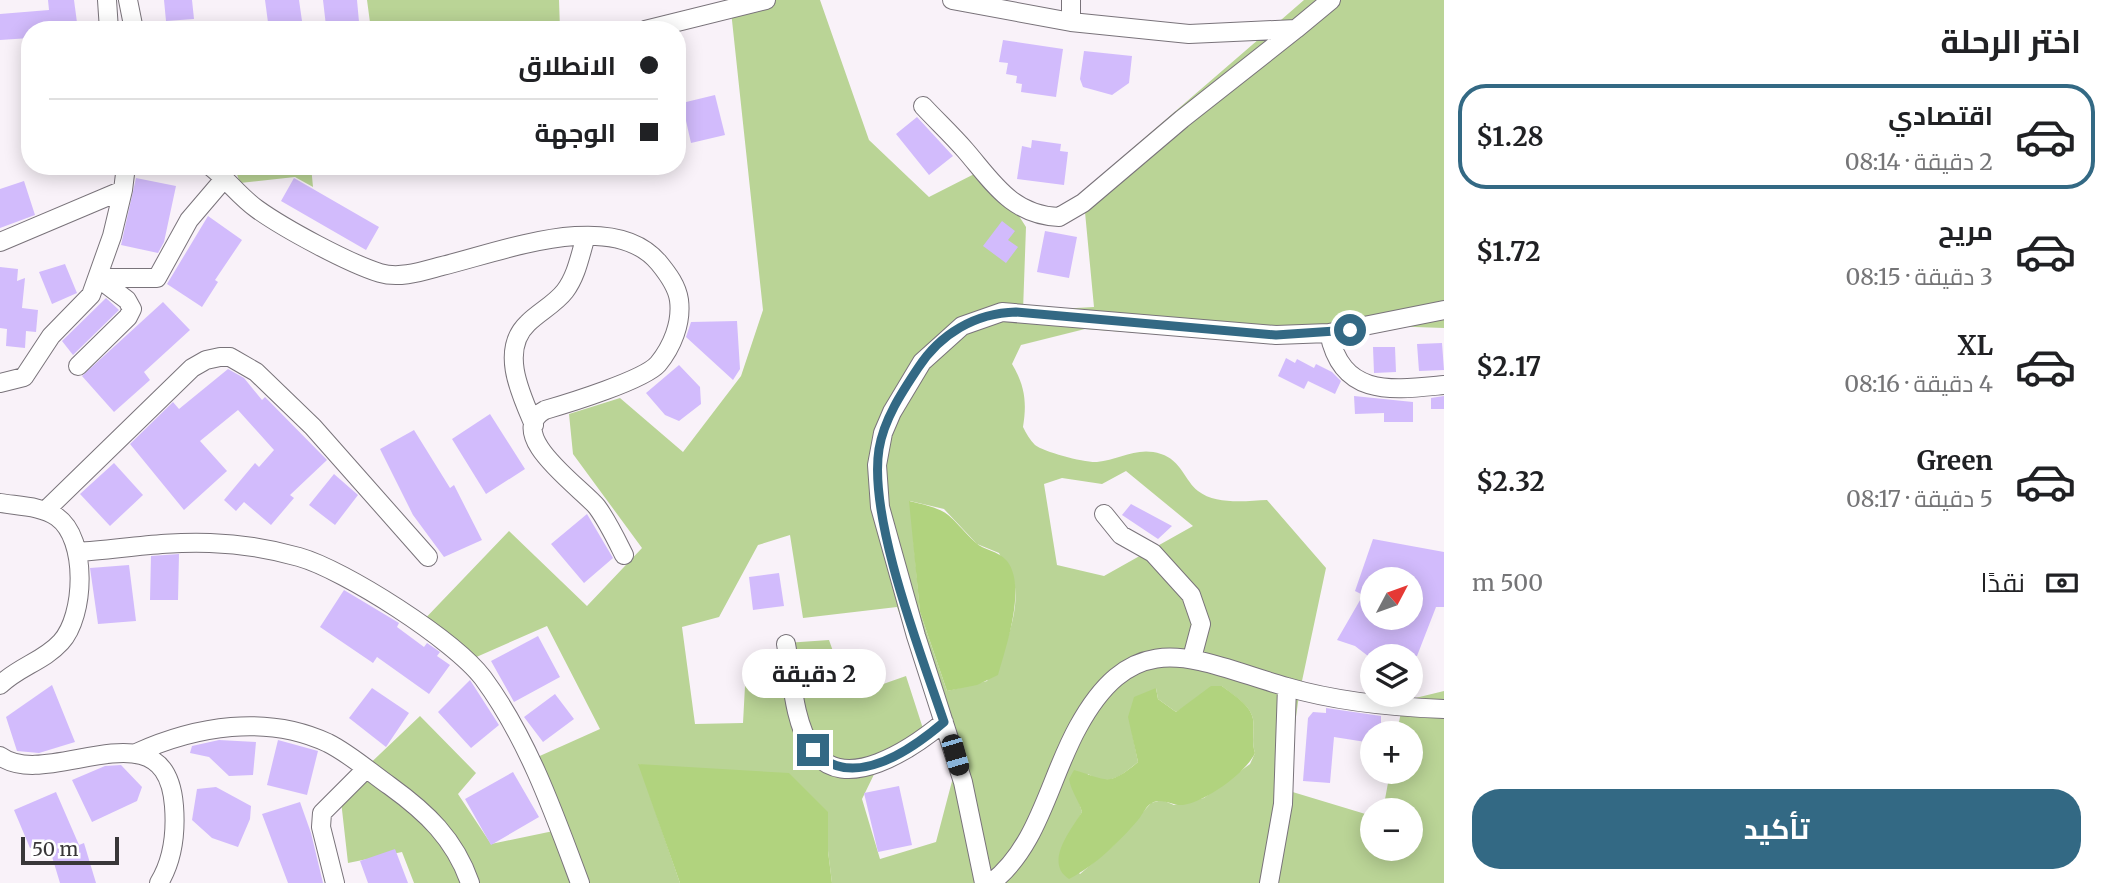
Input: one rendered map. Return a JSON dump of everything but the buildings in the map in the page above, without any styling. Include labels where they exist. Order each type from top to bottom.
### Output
[{"type":"street","points":[[107,0],[108,21]]},
{"type":"street","points":[[128,0],[132,21]]},
{"type":"street","points":[[681,21],[766,0]]},
{"type":"street","points":[[951,0],[1071,22],[1189,34],[1296,29]]},
{"type":"street","points":[[1071,0],[1071,22]]},
{"type":"street","points":[[923,106],[965,150],[997,191],[1017,204],[1059,217],[1083,203],[1182,119],[1331,0]]},
{"type":"street","points":[[0,383],[24,377],[51,336],[91,295],[123,190],[125,175]]},
{"type":"street","points":[[219,175],[259,210],[341,256],[388,275],[409,274],[566,236],[632,241],[656,258],[674,284],[678,298],[678,324],[668,349],[650,372],[545,410],[537,415],[534,425]]},
{"type":"street","points":[[98,278],[157,278],[189,220],[204,199],[224,179]]},
{"type":"street","points":[[0,242],[123,190]]},
{"type":"street","points":[[586,236],[570,283],[557,300],[522,329],[515,344],[516,379],[537,440],[550,463],[596,506],[625,555]]},
{"type":"street","points":[[78,366],[128,317],[132,309],[127,300],[98,278]]},
{"type":"street","points":[[984,883],[963,782],[901,584],[878,488],[883,433],[905,388],[934,348],[973,320],[1002,312],[1276,335],[1329,333],[1444,310]]},
{"type":"street","points":[[1329,333],[1338,361],[1354,378],[1366,385],[1396,388],[1444,385]]},
{"type":"street","points":[[45,511],[192,368],[212,357],[230,357],[256,372],[313,428],[428,557]]},
{"type":"street","points":[[0,503],[45,511],[66,525],[78,552],[78,599],[70,629],[48,653],[3,676]]},
{"type":"street","points":[[1104,514],[1121,535],[1153,553],[1191,595],[1201,624],[1192,658]]},
{"type":"street","points":[[78,552],[208,543],[251,547],[300,557],[393,606],[447,644],[483,679],[535,768],[580,883]]},
{"type":"street","points":[[786,644],[805,736],[813,750],[829,764],[849,769],[894,757],[911,749],[944,722]]},
{"type":"street","points":[[991,883],[1012,863],[1025,843],[1074,734],[1104,690],[1122,673],[1140,663],[1161,657],[1192,658],[1287,687],[1373,704],[1444,709]]},
{"type":"street","points":[[1269,883],[1283,804],[1287,687]]},
{"type":"street","points":[[0,757],[8,762],[35,766],[108,753],[136,753],[179,736],[249,726],[313,737],[343,751],[413,802],[444,833],[461,860],[470,883]]},
{"type":"street","points":[[136,753],[158,767],[170,786],[174,801],[171,855],[159,883]]},
{"type":"street","points":[[335,883],[321,827],[322,813],[366,769]]},
{"type":"green space","points":[[367,0],[559,0],[560,21],[370,21]]},
{"type":"green space","points":[[754,0],[820,0],[869,140],[929,197],[988,167],[1026,227],[1023,311],[1094,307],[1083,191],[1304,0],[1444,0],[1444,328],[1385,326],[1247,341],[1085,329],[1021,345],[1012,364],[1024,394],[1023,427],[1035,445],[1055,454],[1091,462],[1136,452],[1161,454],[1173,461],[1193,487],[1205,495],[1231,501],[1267,500],[1326,568],[1299,695],[1286,790],[1360,812],[1360,861],[1423,861],[1423,798],[1385,798],[1388,784],[1423,784],[1423,721],[1399,721],[1402,707],[1423,707],[1423,696],[1444,691],[1444,883],[832,883],[828,851],[639,764],[680,883],[414,883],[402,852],[348,863],[340,792],[420,716],[476,773],[458,794],[491,844],[563,829],[533,759],[600,729],[547,626],[465,662],[418,626],[509,531],[587,606],[642,548],[573,454],[569,414],[620,398],[683,452],[741,376],[763,310],[731,11]],"holes":[[[1126,471],[1193,526],[1104,576],[1057,565],[1044,484],[1062,478],[1102,484]],[[910,501],[944,509],[977,544],[999,553],[1013,579],[1016,593],[1013,620],[999,660],[987,681],[947,691],[920,612]],[[790,535],[803,618],[897,607],[956,766],[936,842],[880,859],[862,799],[882,758],[928,744],[906,676],[849,696],[829,640],[786,643],[790,690],[745,686],[743,723],[695,724],[682,627],[719,617],[758,545]],[[1222,686],[1245,705],[1251,714],[1255,753],[1250,764],[1204,798],[1174,805],[1162,800],[1151,803],[1114,845],[1080,874],[1060,853],[1082,812],[1078,799],[1088,774],[1109,780],[1138,762],[1132,732],[1156,688],[1158,699],[1176,712],[1202,694]]]},
{"type":"green space","points":[[237,175],[312,175],[313,187],[295,177],[240,183]]},
{"type":"green space","points":[[909,501],[947,514],[979,545],[1003,557],[1013,572],[1013,617],[998,675],[977,685],[947,691],[920,612]]},
{"type":"green space","points":[[1211,686],[1222,686],[1252,714],[1255,753],[1250,761],[1213,793],[1192,803],[1183,805],[1156,801],[1150,804],[1131,828],[1106,852],[1069,879],[1062,872],[1059,856],[1066,837],[1082,812],[1069,779],[1074,770],[1108,779],[1120,775],[1138,762],[1128,717],[1134,697],[1156,688],[1158,699],[1176,712]]},
{"type":"green space","points":[[638,764],[789,773],[828,812],[828,851],[832,883],[680,883]]},
{"type":"route","points":[[813,750],[822,761],[836,768],[864,766],[911,749],[944,722],[880,507],[877,465],[883,433],[905,388],[922,362],[948,335],[973,320],[1002,312],[1276,335],[1350,330]]}]
